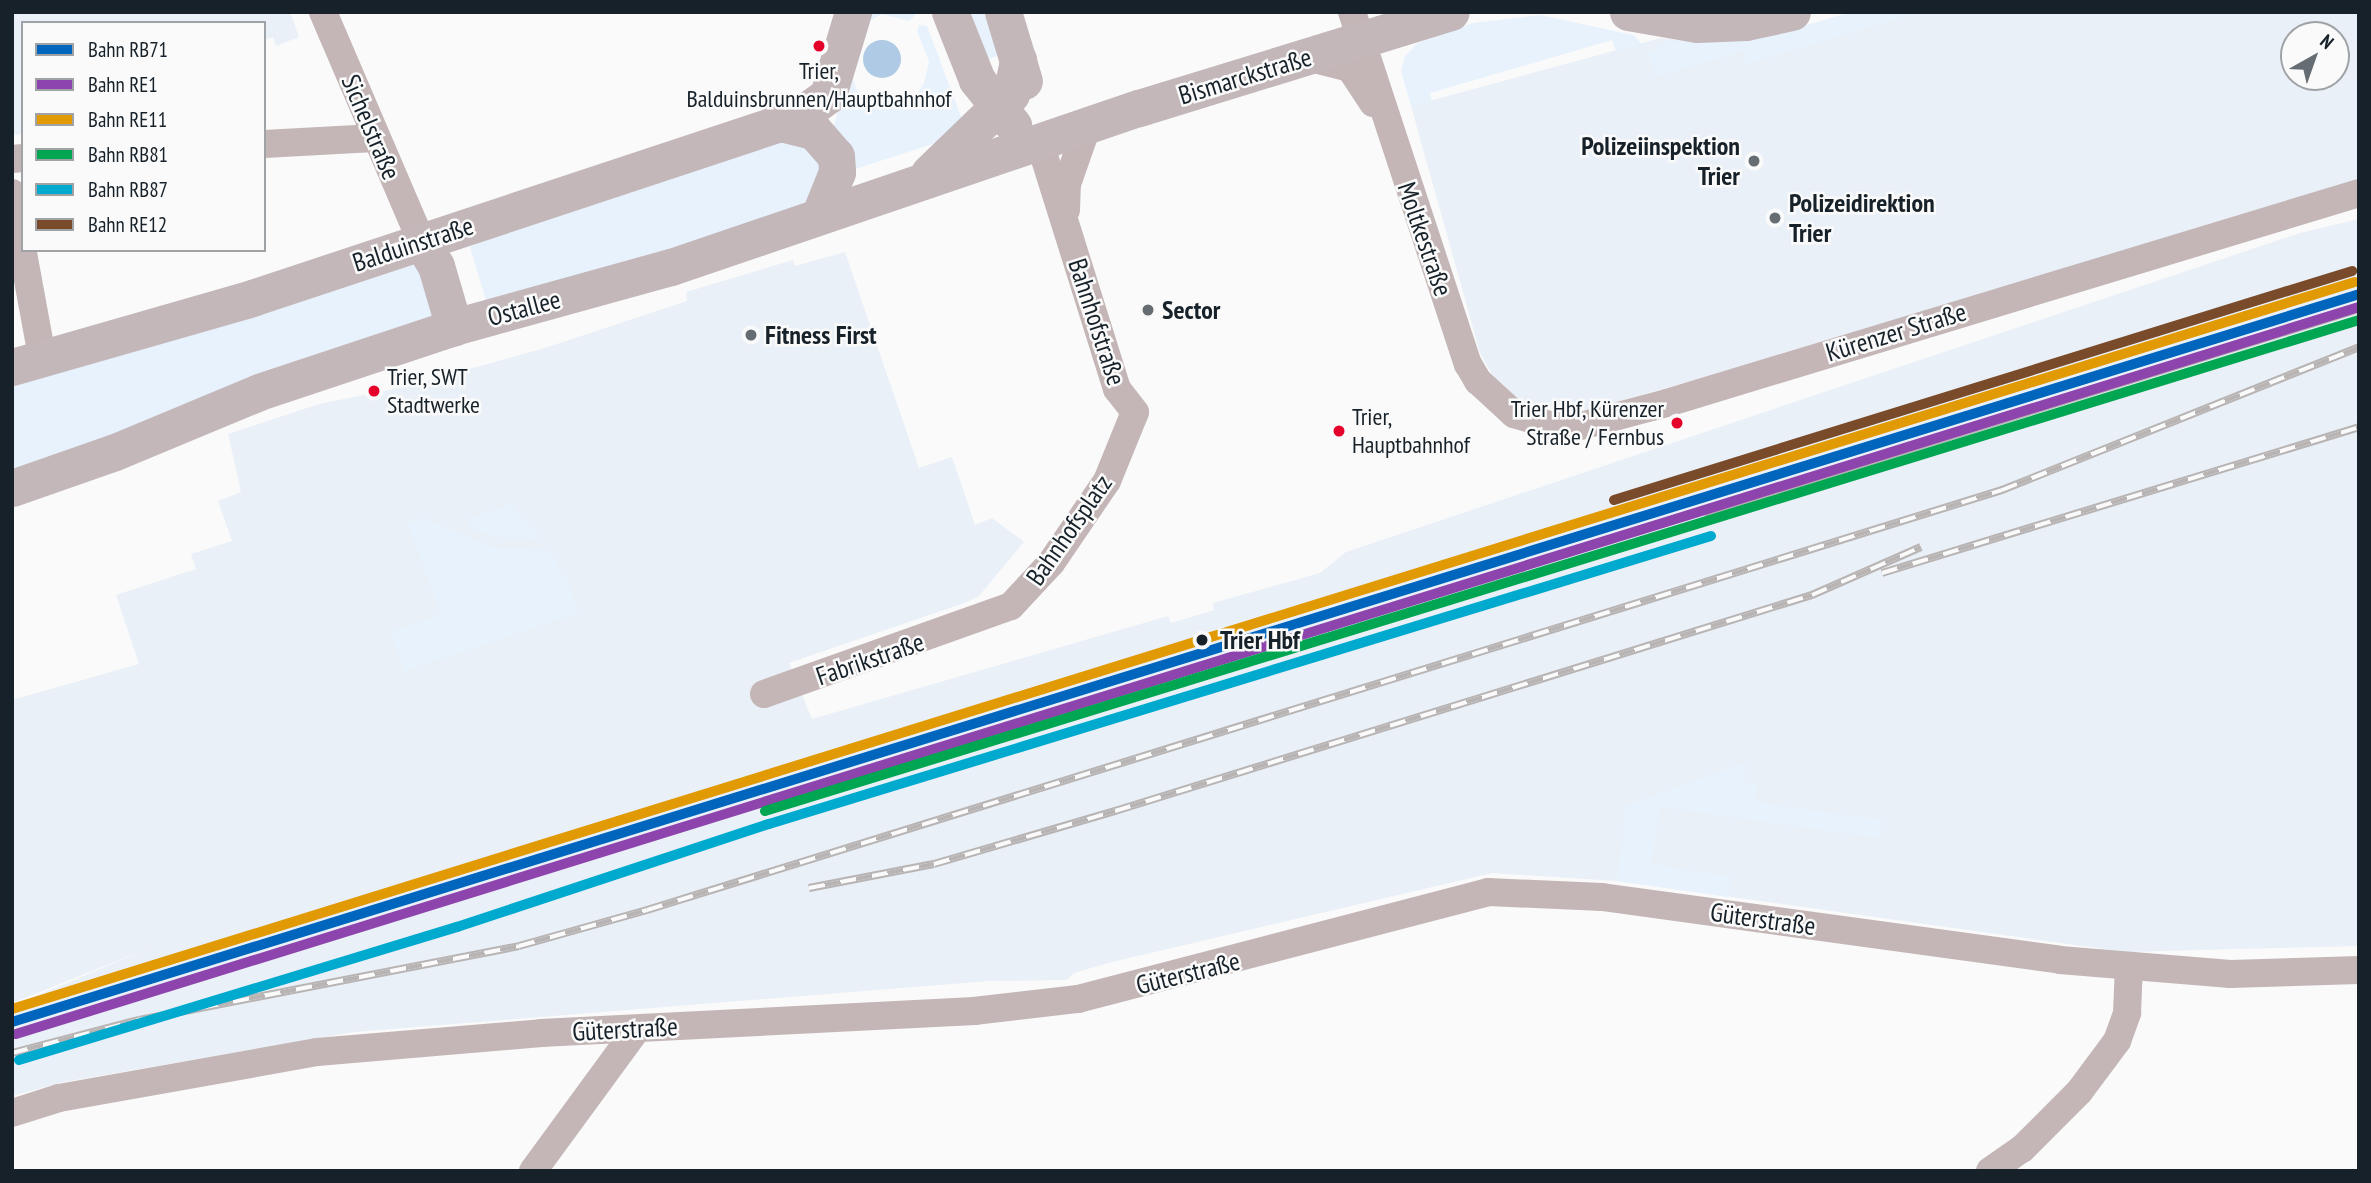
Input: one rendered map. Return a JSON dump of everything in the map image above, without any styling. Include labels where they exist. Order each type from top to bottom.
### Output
[{"type":"main road","name":"Balduinstraße","points":[[27,362],[251,299],[781,122],[815,108],[828,95],[853,12]]},
{"type":"main road","points":[[950,12],[977,80],[997,110],[1030,147]]},
{"type":"main road","points":[[1003,12],[1018,60],[1030,147]]},
{"type":"main road","name":"Bismarckstraße","points":[[1030,147],[1306,57],[1379,24],[1451,12]]},
{"type":"main road","points":[[1628,12],[1697,24],[1746,22],[1792,12]]},
{"type":"main road","points":[[915,184],[997,110],[1016,84],[1018,60]]},
{"type":"main road","points":[[781,122],[814,131],[836,156],[837,172],[820,214]]},
{"type":"main road","name":"Ostallee","points":[[12,488],[259,392],[454,327],[671,267],[820,214],[1030,147]]},
{"type":"main road","points":[[421,241],[436,266],[454,327]]},
{"type":"street","name":"Sichelstraße","points":[[323,12],[421,241]]},
{"type":"street","name":"Moltkestraße","points":[[1379,24],[1391,128],[1462,349]]},
{"type":"street","name":"Moltkestraße","points":[[1306,57],[1350,68],[1391,128]]},
{"type":"street","name":"Bahnhofstraße","points":[[1066,227],[1067,184],[1087,127]]},
{"type":"street","points":[[266,144],[375,138]]},
{"type":"street","name":"Bahnhofstraße","points":[[1030,147],[1066,227],[1117,389],[1135,412]]},
{"type":"street","points":[[12,193],[27,362]]},
{"type":"street","name":"Kürenzer Straße","points":[[1462,349],[1478,381],[1514,414],[1553,426],[1577,427],[2359,193]]},
{"type":"street","name":"Bahnhofsplatz","points":[[975,622],[1012,606],[1051,563],[1107,481],[1135,412]]},
{"type":"street","name":"Fabrikstraße","points":[[764,694],[975,622]]},
{"type":"street","name":"Güterstraße","points":[[12,1113],[59,1098],[313,1053],[637,1029],[974,1011],[1078,999],[1488,892],[1602,897],[2129,966],[2230,974],[2359,970]]},
{"type":"street","points":[[1990,1171],[2022,1149],[2079,1093],[2117,1041],[2127,1013],[2129,966]]},
{"type":"street","points":[[533,1171],[637,1029]]},
{"type":"shaded area","points":[[12,12],[290,12],[299,37],[276,46],[273,37],[266,39],[266,21],[21,21],[21,134],[12,135]]},
{"type":"shaded area","points":[[866,12],[918,12],[909,21],[882,14],[868,22],[852,76],[858,93],[871,103],[888,107],[914,98],[924,84],[929,61],[917,31],[919,25],[927,26],[967,133],[852,170],[833,129]]},
{"type":"shaded area","points":[[957,12],[984,12],[999,55],[977,64]]},
{"type":"shaded area","points":[[1852,12],[1905,12],[1906,16],[1747,64],[1743,51],[1657,76],[1651,67],[1649,53],[1667,41],[1714,41],[1789,30]]},
{"type":"shaded area","points":[[1889,12],[2359,12],[2359,192],[1588,410],[1519,404],[1495,380],[1480,353],[1411,106],[1661,38],[1750,47]]},
{"type":"shaded area","points":[[1540,15],[1633,35],[1642,44],[1616,51],[1612,40],[1430,93],[1432,101],[1411,106],[1401,71],[1405,56],[1418,43],[1473,23]]},
{"type":"shaded area","points":[[795,134],[826,164],[809,200],[789,211],[596,276],[487,304],[470,247],[524,222]]},
{"type":"shaded area","points":[[2359,219],[2359,946],[2125,952],[1617,881],[1492,873],[1112,962],[1074,973],[1067,980],[989,981],[354,1032],[64,1082],[12,1096],[12,1006],[155,946],[12,1003],[12,700],[139,664],[116,595],[196,569],[191,554],[232,541],[218,501],[241,492],[228,434],[319,404],[404,387],[545,348],[687,301],[686,292],[793,260],[795,266],[845,252],[919,468],[952,457],[975,525],[992,518],[1024,542],[979,596],[789,663],[812,719],[1168,616],[1171,623],[1214,610],[1213,603],[1320,573],[1346,552],[2300,233]]},
{"type":"shaded area","points":[[424,260],[441,318],[12,475],[12,382]]},
{"type":"shaded area","points":[[511,504],[541,539],[503,538],[471,529],[467,520]]},
{"type":"shaded area","points":[[423,518],[494,548],[549,550],[568,582],[578,613],[404,671],[391,632],[441,615],[408,524]]},
{"type":"shaded area","points":[[1746,762],[1744,782],[1757,784],[1755,802],[1882,820],[1879,838],[1660,807],[1651,864],[1731,877],[1728,897],[1617,881],[1626,806]]},
{"type":"water","points":[[882,40],[896,45],[901,59],[896,73],[882,78],[868,73],[863,59],[868,45]]},
{"type":"railway","points":[[1704,513],[2359,309]]},
{"type":"railway","points":[[12,1053],[139,1020],[519,946],[647,910],[2002,490],[2359,347]]},
{"type":"railway","points":[[1882,573],[2359,427]]},
{"type":"railway","points":[[809,888],[934,864],[1115,811],[1812,595],[1921,547]]},
{"type":"rail line","name":"RE12","points":[[1614,500],[2352,271]]},
{"type":"rail line","name":"RE11","points":[[12,1009],[2355,282]]},
{"type":"rail line","name":"RB71","points":[[12,1022],[2359,294]]},
{"type":"rail line","name":"RE1","points":[[16,1034],[2359,307]]},
{"type":"rail line","name":"RB81","points":[[765,811],[2359,320]]},
{"type":"rail line","name":"RB87","points":[[19,1060],[457,927],[769,824],[1711,536]]},
{"type":"place","name":"Trier, Balduinsbrunnen/Hauptbahnhof","points":[[819,46]]},
{"type":"place","name":"Polizeiinspektion Trier","points":[[1754,161]]},
{"type":"place","name":"Polizeidirektion Trier","points":[[1775,218]]},
{"type":"place","name":"Sector","points":[[1148,310]]},
{"type":"place","name":"Fitness First","points":[[751,335]]},
{"type":"place","name":"Trier, SWT Stadtwerke","points":[[374,391]]},
{"type":"place","name":"Trier Hbf, Kürenzer Straße / Fernbus","points":[[1677,423]]},
{"type":"place","name":"Trier, Hauptbahnhof","points":[[1339,431]]},
{"type":"place","name":"Trier Hbf","points":[[1202,640]]}]
